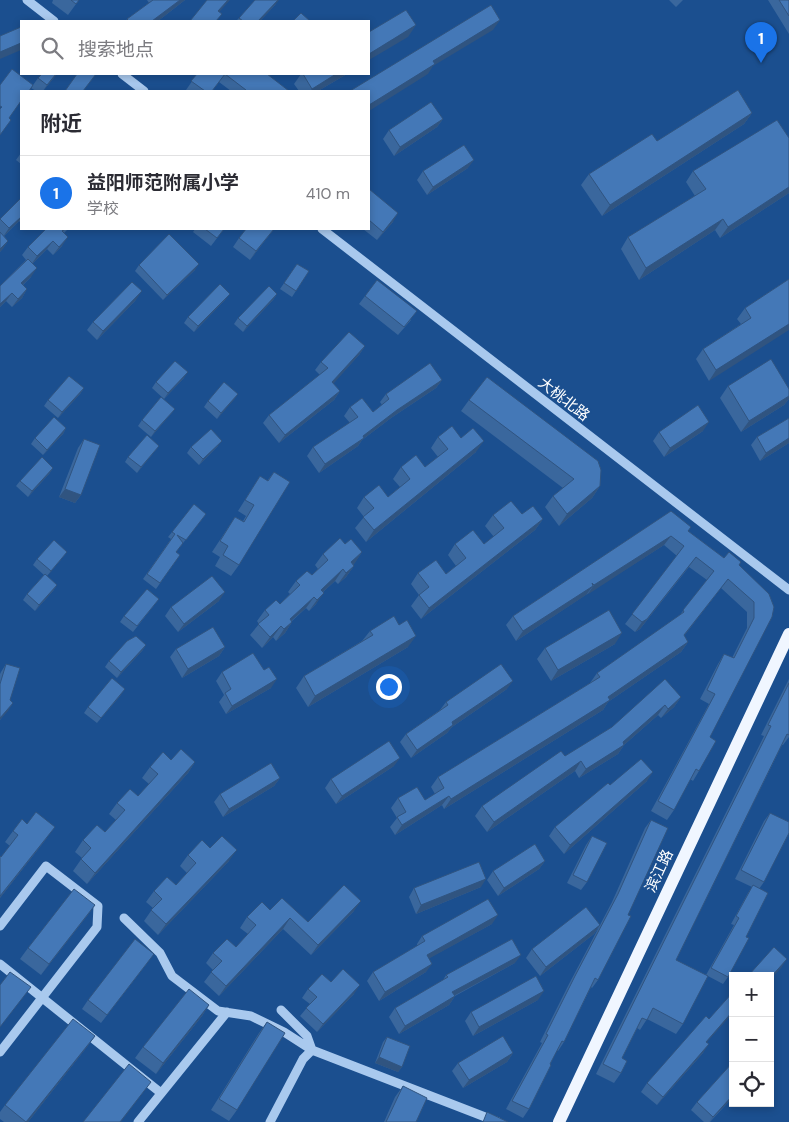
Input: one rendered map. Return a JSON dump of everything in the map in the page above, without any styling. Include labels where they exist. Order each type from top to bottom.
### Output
[{"type":"main road","name":"滨江路","points":[[559,1122],[789,634]]},
{"type":"street","points":[[26,0],[53,20]]},
{"type":"street","points":[[123,75],[143,90]]},
{"type":"street","name":"大桃北路","points":[[323,230],[789,590]]},
{"type":"street","points":[[0,926],[46,866],[98,906],[97,927],[0,1052]]},
{"type":"street","points":[[124,918],[160,953],[172,976],[218,1011],[251,1016],[284,1032],[312,1050],[498,1122]]},
{"type":"street","points":[[0,964],[161,1093]]},
{"type":"street","points":[[281,1010],[307,1036],[312,1050]]},
{"type":"street","points":[[138,1122],[227,1012]]},
{"type":"street","points":[[270,1122],[303,1059],[312,1050]]},
{"type":"building","points":[[71,0],[79,0],[76,4]]},
{"type":"building","points":[[153,0],[180,0],[153,20],[127,19]]},
{"type":"building","points":[[207,0],[228,0],[218,11],[222,14],[217,20],[191,20]]},
{"type":"building","points":[[255,0],[278,0],[259,20],[242,20],[239,18]]},
{"type":"building","points":[[779,0],[789,0],[789,16]]},
{"type":"building","points":[[491,5],[500,20],[433,61],[435,64],[370,104],[370,90],[352,90]]},
{"type":"building","points":[[406,10],[416,25],[370,53],[370,31]]},
{"type":"building","points":[[301,13],[309,20],[294,20]]},
{"type":"building","points":[[20,27],[20,43],[0,52],[0,36]]},
{"type":"building","points":[[12,69],[33,85],[30,90],[20,90],[20,102],[9,118],[11,120],[0,135],[0,109],[2,107],[0,106],[0,85]]},
{"type":"building","points":[[41,75],[55,75],[47,85],[38,78]]},
{"type":"building","points":[[76,75],[95,75],[84,90],[66,90]]},
{"type":"building","points":[[196,75],[224,75],[213,90],[204,90],[191,81]]},
{"type":"building","points":[[226,75],[268,75],[288,90],[246,90]]},
{"type":"building","points":[[304,75],[334,75],[312,89]]},
{"type":"building","points":[[738,90],[752,113],[610,205],[589,174],[652,134],[657,141]]},
{"type":"building","points":[[431,102],[443,119],[400,147],[389,130]]},
{"type":"building","points":[[777,120],[789,138],[789,187],[728,227],[723,219],[646,268],[628,237],[706,189],[693,171]]},
{"type":"building","points":[[464,145],[474,160],[433,187],[423,171]]},
{"type":"building","points":[[370,190],[398,213],[383,232],[370,221]]},
{"type":"building","points":[[20,199],[20,218],[9,228],[0,219]]},
{"type":"building","points":[[45,230],[64,230],[62,231],[68,237],[59,247],[53,241],[37,256],[28,247]]},
{"type":"building","points":[[206,230],[223,230],[217,238]]},
{"type":"building","points":[[245,230],[273,230],[256,251],[239,238]]},
{"type":"building","points":[[0,232],[8,241],[0,249]]},
{"type":"building","points":[[169,234],[199,264],[167,295],[139,265]]},
{"type":"building","points":[[28,259],[37,268],[21,283],[27,289],[18,299],[12,293],[0,304],[0,286]]},
{"type":"building","points":[[297,264],[309,271],[296,291],[284,283]]},
{"type":"building","points":[[789,279],[789,324],[716,370],[703,349],[751,318],[745,308]]},
{"type":"building","points":[[377,280],[417,311],[404,327],[365,296]]},
{"type":"building","points":[[132,282],[142,291],[103,331],[93,322]]},
{"type":"building","points":[[220,284],[230,294],[198,326],[188,317]]},
{"type":"building","points":[[269,286],[277,294],[247,326],[238,318]]},
{"type":"building","points":[[349,332],[365,346],[332,382],[340,391],[285,435],[269,415],[328,368],[321,362]]},
{"type":"building","points":[[771,359],[789,389],[789,396],[749,421],[728,386]]},
{"type":"building","points":[[175,361],[188,372],[168,393],[156,382]]},
{"type":"building","points":[[430,363],[442,380],[397,410],[363,436],[364,438],[325,464],[313,447],[358,417],[350,407],[362,398],[373,412],[389,399],[386,394]]},
{"type":"building","points":[[69,376],[84,388],[62,412],[48,400]]},
{"type":"building","points":[[487,377],[598,461],[601,470],[600,486],[567,514],[553,496],[574,479],[469,400]]},
{"type":"building","points":[[224,382],[238,394],[221,413],[208,401]]},
{"type":"building","points":[[161,397],[175,409],[155,431],[142,420]]},
{"type":"building","points":[[698,405],[709,422],[670,448],[659,432]]},
{"type":"building","points":[[54,417],[66,428],[47,450],[35,438]]},
{"type":"building","points":[[789,418],[789,438],[766,453],[757,437]]},
{"type":"building","points":[[452,426],[461,438],[473,428],[484,441],[374,530],[363,517],[374,508],[364,497],[379,485],[388,497],[410,479],[401,467],[416,455],[425,467],[448,449],[438,437]]},
{"type":"building","points":[[211,429],[222,441],[203,459],[191,447]]},
{"type":"building","points":[[147,435],[159,446],[141,467],[128,457]]},
{"type":"building","points":[[84,439],[100,445],[81,495],[65,489]]},
{"type":"building","points":[[42,457],[53,468],[32,491],[20,481]]},
{"type":"building","points":[[274,472],[290,482],[239,565],[223,555],[228,546],[220,541],[235,517],[244,522],[254,505],[245,500],[260,476],[268,481]]},
{"type":"building","points":[[511,501],[522,514],[533,506],[543,519],[429,608],[419,595],[429,587],[418,573],[436,560],[446,574],[466,558],[455,544],[473,530],[484,544],[504,528],[493,515]]},
{"type":"building","points":[[194,504],[206,514],[186,540],[177,535],[183,543],[176,552],[180,555],[160,583],[147,574],[175,534],[172,532]]},
{"type":"building","points":[[671,511],[691,527],[688,531],[724,558],[729,552],[741,562],[739,565],[769,594],[774,607],[772,617],[710,737],[716,741],[699,771],[696,769],[674,810],[658,801],[715,694],[707,690],[724,654],[734,658],[754,618],[754,602],[728,579],[684,635],[688,642],[608,697],[610,700],[451,799],[449,796],[402,825],[397,817],[406,812],[398,798],[417,787],[425,800],[444,788],[438,777],[600,677],[597,673],[684,612],[683,610],[714,571],[696,557],[647,619],[642,622],[632,614],[684,546],[671,536],[594,585],[592,583],[593,586],[523,631],[513,616]]},
{"type":"building","points":[[340,538],[345,544],[351,539],[362,552],[351,562],[354,566],[346,573],[343,569],[321,590],[324,593],[317,600],[314,597],[290,619],[292,622],[284,629],[281,626],[270,637],[258,624],[269,615],[265,610],[276,600],[280,604],[300,585],[296,581],[307,571],[312,575],[328,560],[323,554]]},
{"type":"building","points":[[54,540],[67,552],[51,571],[37,559]]},
{"type":"building","points":[[45,574],[57,585],[39,605],[27,594]]},
{"type":"building","points":[[212,576],[225,592],[184,624],[171,607]]},
{"type":"building","points":[[147,589],[159,599],[137,626],[124,616]]},
{"type":"building","points":[[609,610],[622,633],[558,670],[545,648]]},
{"type":"building","points":[[394,616],[399,625],[407,620],[416,636],[315,696],[304,676],[373,635],[370,631]]},
{"type":"building","points":[[213,627],[225,647],[188,669],[176,649]]},
{"type":"building","points":[[136,636],[146,645],[121,672],[109,661],[127,641]]},
{"type":"building","points":[[253,653],[264,670],[269,667],[277,679],[232,706],[225,693],[231,689],[222,672]]},
{"type":"building","points":[[6,664],[20,668],[10,700],[13,703],[0,718],[0,684]]},
{"type":"building","points":[[501,664],[513,681],[452,722],[453,725],[417,750],[406,734],[448,705],[446,702]]},
{"type":"building","points":[[112,678],[125,689],[101,718],[88,707]]},
{"type":"building","points":[[665,679],[681,697],[668,709],[665,705],[623,742],[624,745],[586,769],[581,761],[494,822],[482,806],[561,751],[565,756],[612,727]]},
{"type":"building","points":[[789,683],[789,735],[787,734],[676,960],[708,976],[683,1024],[653,1008],[647,1020],[642,1018],[622,1058],[627,1061],[621,1073],[603,1064],[771,726],[768,725]]},
{"type":"building","points":[[389,741],[400,758],[342,796],[331,779]]},
{"type":"building","points":[[181,749],[195,762],[95,873],[81,859],[91,848],[83,840],[97,825],[105,832],[125,810],[117,803],[130,789],[138,796],[158,774],[150,767],[163,752],[171,760]]},
{"type":"building","points":[[641,759],[653,772],[570,845],[555,827],[608,783],[610,785]]},
{"type":"building","points":[[271,763],[280,778],[229,809],[220,794]]},
{"type":"building","points":[[36,812],[55,827],[0,896],[0,856],[18,835],[13,831],[22,819],[27,824]]},
{"type":"building","points":[[770,813],[789,822],[789,833],[764,882],[741,870]]},
{"type":"building","points":[[651,820],[668,828],[628,915],[631,916],[598,980],[595,978],[529,1109],[512,1101],[548,1035],[546,1034],[618,894]]},
{"type":"building","points":[[222,836],[237,850],[166,924],[151,910],[162,899],[154,891],[167,877],[176,885],[196,863],[188,855],[202,840],[210,848]]},
{"type":"building","points":[[592,836],[607,843],[587,882],[573,875]]},
{"type":"building","points":[[535,844],[545,861],[504,888],[493,871]]},
{"type":"building","points":[[479,862],[486,879],[421,905],[414,888]]},
{"type":"building","points":[[344,885],[361,901],[318,945],[290,918],[226,986],[211,972],[222,961],[213,953],[227,939],[236,947],[256,925],[247,917],[262,902],[270,910],[282,898],[308,922]]},
{"type":"building","points":[[753,885],[768,893],[746,937],[749,938],[728,977],[711,968],[739,918],[736,916]]},
{"type":"building","points":[[74,889],[95,905],[49,964],[28,948]]},
{"type":"building","points":[[488,899],[498,915],[427,955],[432,964],[385,992],[373,972],[425,941],[422,936]]},
{"type":"building","points":[[586,907],[600,925],[546,967],[532,949]]},
{"type":"building","points":[[135,939],[154,954],[107,1015],[88,1000]]},
{"type":"building","points":[[512,939],[521,955],[452,992],[455,996],[405,1026],[395,1008],[448,977],[446,975]]},
{"type":"building","points":[[774,947],[787,959],[774,974],[774,972],[752,972]]},
{"type":"building","points":[[343,969],[360,985],[323,1024],[306,1008],[317,997],[308,989],[322,974],[331,982]]},
{"type":"building","points":[[10,972],[31,987],[0,1027],[0,985]]},
{"type":"building","points":[[536,976],[544,991],[479,1027],[471,1012]]},
{"type":"building","points":[[189,989],[209,1005],[163,1063],[143,1047]]},
{"type":"building","points":[[729,996],[729,1016],[706,1042],[709,1044],[663,1097],[647,1083],[706,1016],[709,1019]]},
{"type":"building","points":[[73,1019],[95,1036],[26,1122],[5,1105]]},
{"type":"building","points":[[267,1022],[285,1033],[237,1110],[219,1099]]},
{"type":"building","points":[[503,1036],[513,1053],[469,1080],[458,1063]]},
{"type":"building","points":[[387,1037],[410,1046],[402,1067],[379,1057]]},
{"type":"building","points":[[129,1064],[151,1082],[120,1122],[83,1122]]},
{"type":"building","points":[[729,1066],[729,1099],[713,1117],[697,1102]]},
{"type":"building","points":[[403,1086],[427,1098],[416,1122],[386,1122]]},
{"type":"building","points":[[487,1112],[508,1122],[483,1122]]},
{"type":"place","name":"益阳师范附属小学","points":[[761,63]]}]
